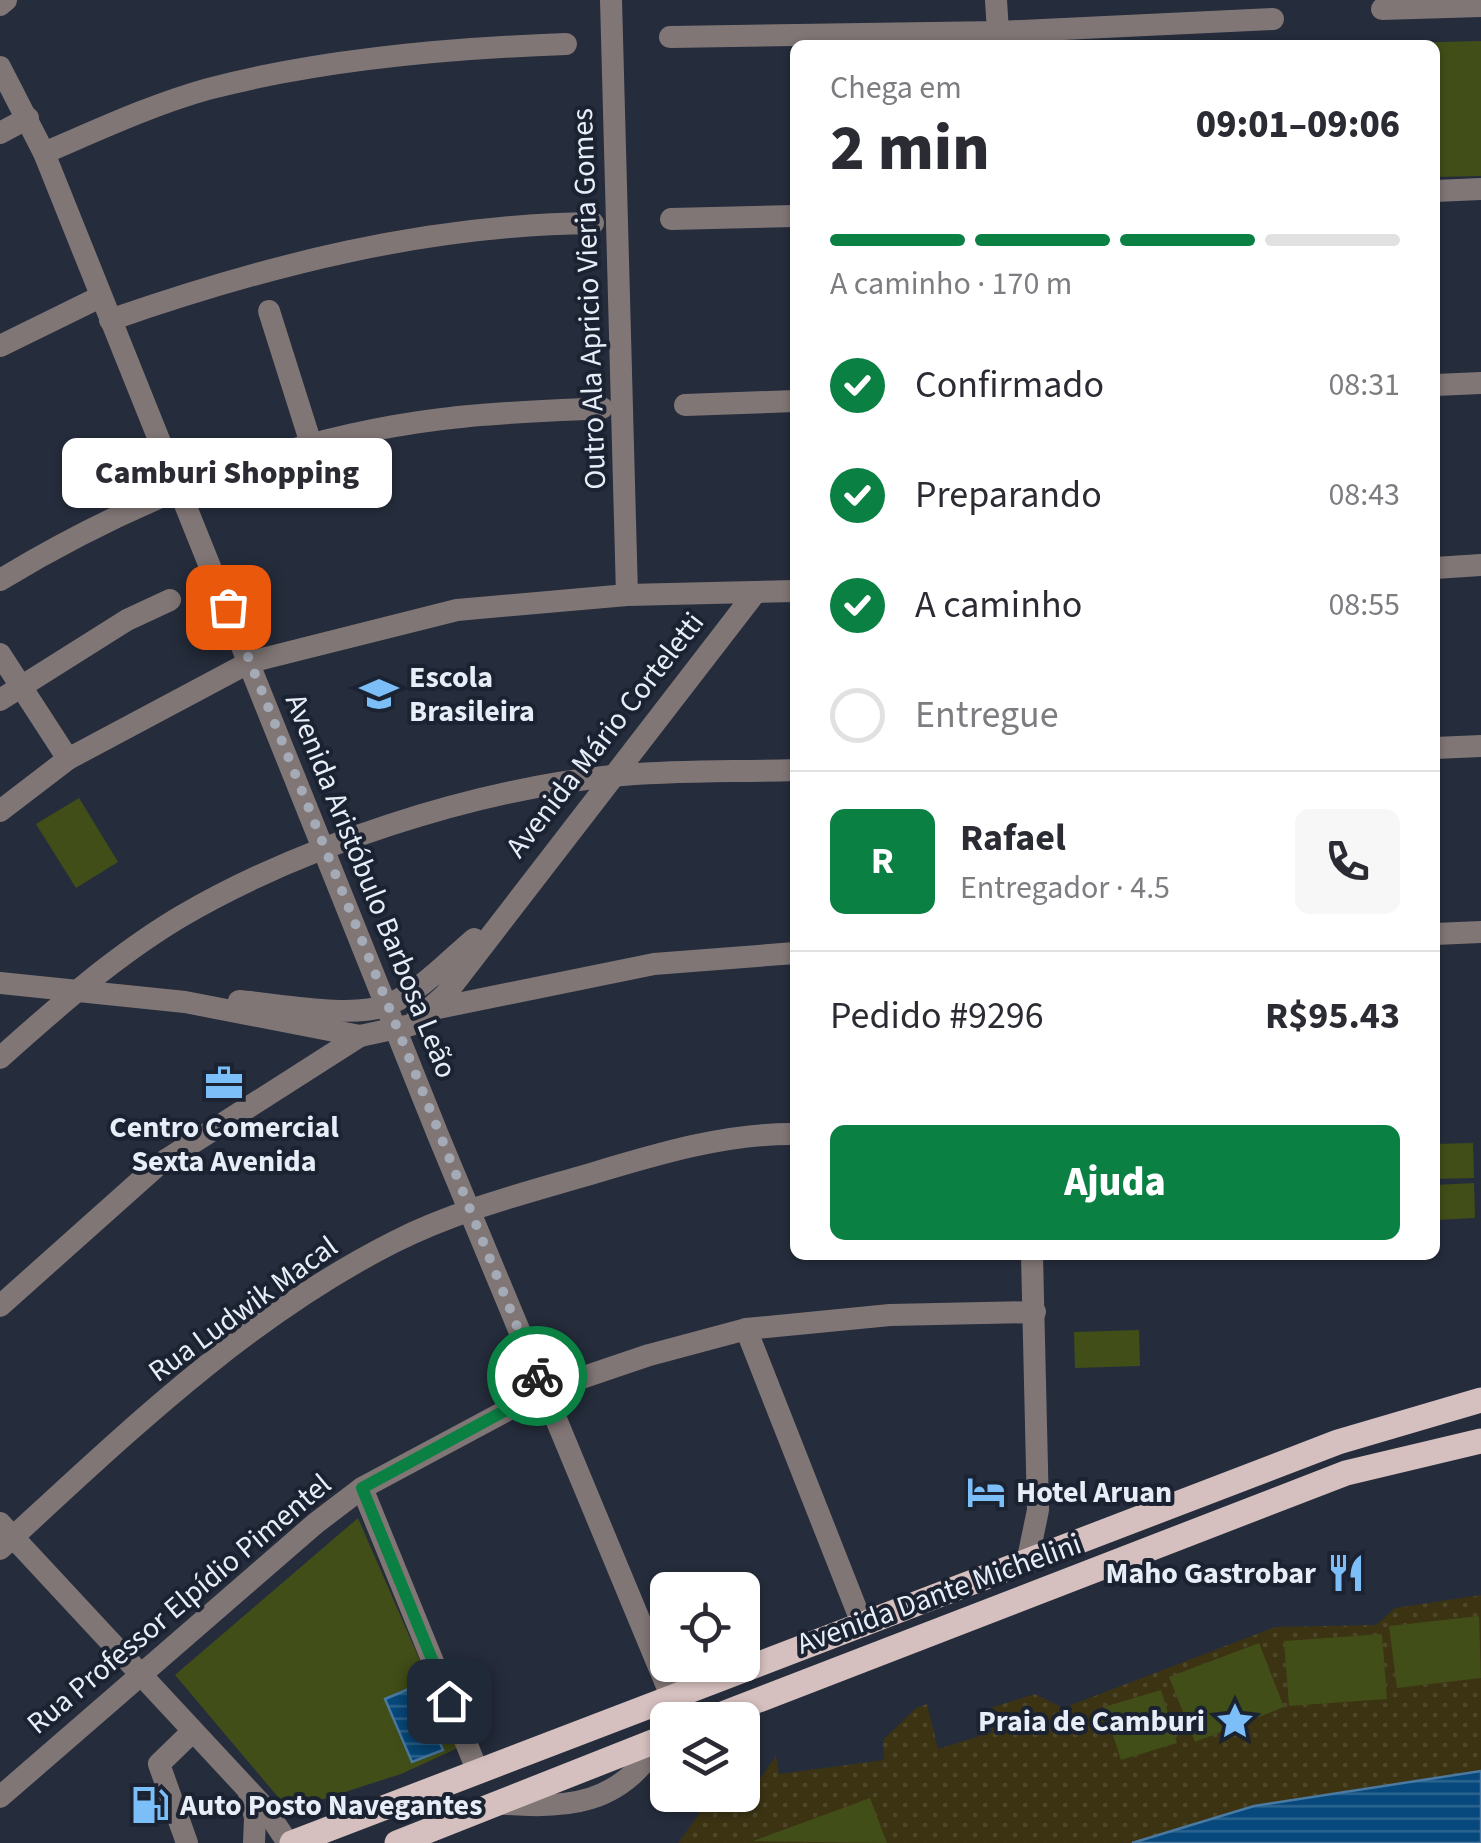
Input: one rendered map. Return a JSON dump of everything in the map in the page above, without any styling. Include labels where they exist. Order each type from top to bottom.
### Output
[{"type":"main road","name":"Avenida Dante Michelini","points":[[692,1702],[863,1626],[1338,1442],[1481,1400]]},
{"type":"main road","name":"Avenida Dante Michelini","points":[[753,1702],[1346,1473],[1481,1441]]},
{"type":"main road","name":"Avenida Dante Michelini","points":[[290,1843],[478,1772],[650,1717]]},
{"type":"main road","points":[[397,1843],[650,1743]]},
{"type":"street","points":[[0,6],[6,0]]},
{"type":"street","name":"Outro Ala Apricio Vieria Gomes","points":[[611,0],[627,596]]},
{"type":"street","points":[[996,0],[998,32]]},
{"type":"street","points":[[1382,10],[1481,6]]},
{"type":"street","points":[[670,37],[873,38],[998,32],[1116,37],[1272,19]]},
{"type":"street","points":[[44,153],[156,105],[212,88],[408,55],[566,44]]},
{"type":"street","name":"Avenida Aristóbulo Barbosa Leão","points":[[2,65],[44,153],[396,1032],[673,1702]]},
{"type":"street","points":[[0,133],[28,118]]},
{"type":"street","points":[[1440,191],[1481,189]]},
{"type":"street","points":[[671,219],[790,216]]},
{"type":"street","points":[[110,320],[212,285],[371,244],[533,224],[593,223]]},
{"type":"street","points":[[9,342],[100,297]]},
{"type":"street","points":[[269,311],[312,447]]},
{"type":"street","points":[[1440,385],[1481,383]]},
{"type":"street","points":[[684,406],[790,401]]},
{"type":"street","points":[[0,580],[82,530],[178,487],[312,447],[440,419],[602,408]]},
{"type":"street","points":[[1440,568],[1481,566]]},
{"type":"street","points":[[0,811],[68,759],[250,662],[457,610],[627,596],[790,591]]},
{"type":"street","name":"Avenida Mário Corteletti","points":[[396,1032],[433,1009],[754,592]]},
{"type":"street","points":[[0,700],[20,684],[170,600]]},
{"type":"street","points":[[0,654],[68,759]]},
{"type":"street","points":[[1440,748],[1481,746]]},
{"type":"street","points":[[0,1058],[75,991],[180,918],[325,850],[491,799],[614,776],[790,770]]},
{"type":"street","name":"Avenida Mário Corteletti","points":[[386,1005],[422,984],[503,914]]},
{"type":"street","points":[[1440,934],[1481,932]]},
{"type":"street","points":[[433,1009],[654,964],[790,952]]},
{"type":"street","points":[[0,983],[185,1002],[356,1009],[386,1005]]},
{"type":"street","points":[[185,1002],[360,1036],[396,1032]]},
{"type":"street","points":[[0,1306],[158,1165],[360,1036]]},
{"type":"street","name":"Rua Ludwik Macal","points":[[4,1536],[173,1393],[288,1306],[396,1241],[470,1210],[696,1146],[790,1135]]},
{"type":"street","points":[[1026,1562],[1038,1510],[1032,1260]]},
{"type":"street","name":"Rua Professor Elpídio Pimentel","points":[[0,1797],[362,1488],[543,1390],[746,1329],[890,1315],[1036,1312]]},
{"type":"street","points":[[746,1329],[863,1626]]},
{"type":"street","points":[[362,1488],[478,1772]]},
{"type":"street","points":[[1038,1510],[1069,1546]]},
{"type":"street","points":[[4,1536],[140,1674],[275,1819],[290,1843]]},
{"type":"street","points":[[187,1843],[159,1764],[193,1731]]},
{"type":"street","points":[[248,1790],[255,1818],[254,1843]]},
{"type":"sand","name":"Praia de Camburi","points":[[1481,1595],[1481,1771],[1254,1806],[1132,1843],[678,1843],[701,1812],[760,1812],[760,1779],[776,1756],[779,1774],[884,1760],[883,1740],[916,1708],[927,1704],[938,1749],[992,1732],[984,1710],[1035,1694],[1063,1708],[1275,1627],[1376,1625],[1395,1608]]},
{"type":"green space","points":[[1481,41],[1481,176],[1440,177],[1440,42]]},
{"type":"green space","points":[[79,798],[118,862],[76,888],[36,824]]},
{"type":"green space","points":[[1473,1143],[1474,1178],[1440,1179],[1440,1144]]},
{"type":"green space","points":[[1474,1183],[1475,1218],[1440,1220],[1440,1185]]},
{"type":"green space","points":[[1139,1330],[1140,1366],[1075,1368],[1074,1332]]},
{"type":"green space","points":[[358,1518],[458,1748],[401,1774],[289,1810],[175,1675]]},
{"type":"green space","points":[[1479,1616],[1481,1678],[1397,1688],[1389,1626]]},
{"type":"green space","points":[[1382,1634],[1387,1699],[1289,1706],[1284,1641]]},
{"type":"green space","points":[[1259,1643],[1284,1707],[1195,1742],[1169,1677]]},
{"type":"green space","points":[[1161,1690],[1177,1743],[1121,1760],[1104,1707]]},
{"type":"green space","points":[[870,1798],[887,1843],[753,1841]]},
{"type":"water","points":[[416,1686],[443,1750],[412,1762],[385,1699]]},
{"type":"water","points":[[1481,1771],[1481,1843],[1132,1843],[1254,1806]]},
{"type":"way so far","points":[[228,607],[537,1376]]},
{"type":"place","name":"Camburi Shopping","points":[[228,607]]},
{"type":"place","name":"Escola Brasileira","points":[[379,694]]},
{"type":"place","name":"Centro Comercial Sexta Avenida","points":[[224,1083]]},
{"type":"place","name":"Hotel Aruan","points":[[986,1492]]},
{"type":"place","name":"Maho Gastrobar","points":[[1346,1573]]},
{"type":"place","name":"Praia de Camburi","points":[[1235,1721]]},
{"type":"place","name":"Auto Posto Navegantes","points":[[150,1805]]},
{"type":"route","points":[[449,1701],[362,1488],[543,1390],[537,1376]]}]
